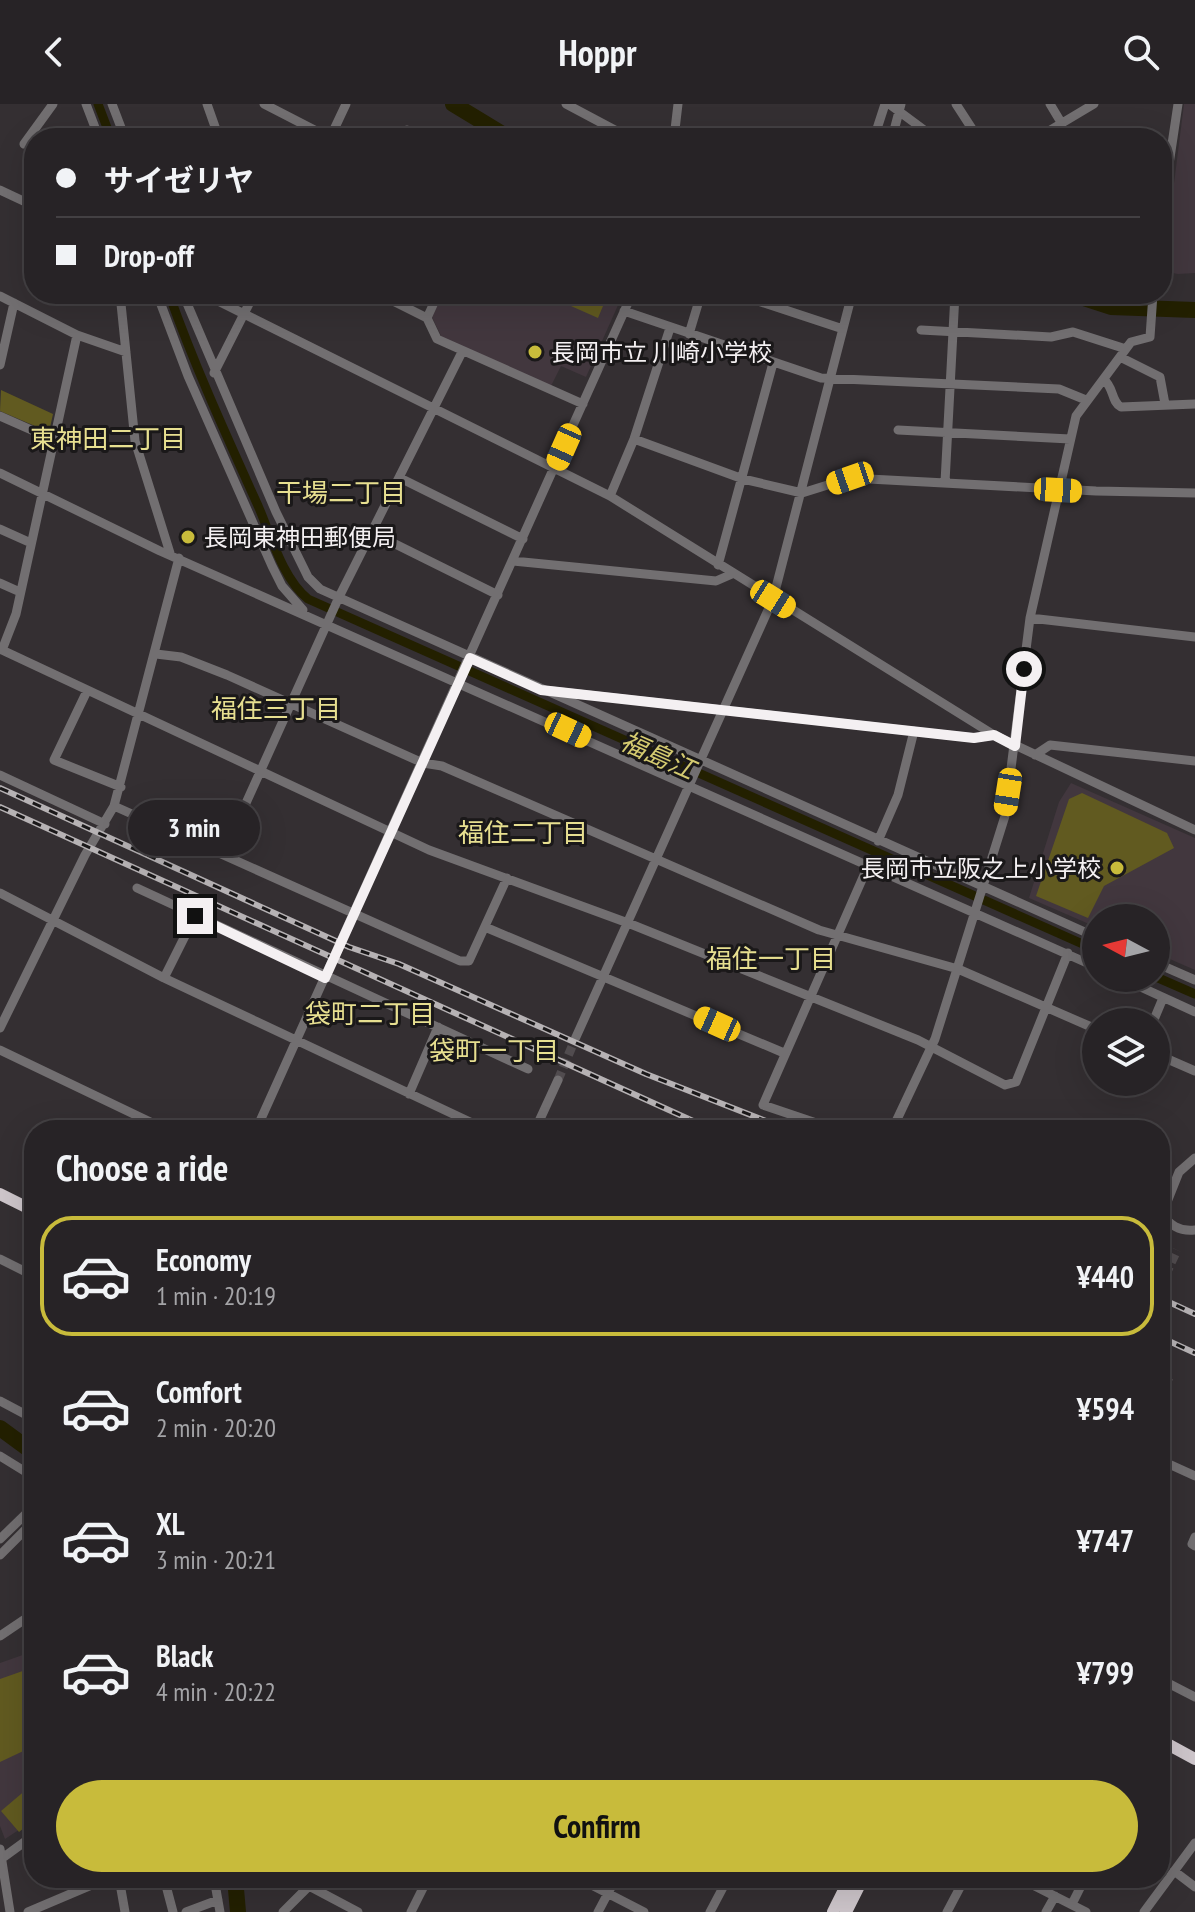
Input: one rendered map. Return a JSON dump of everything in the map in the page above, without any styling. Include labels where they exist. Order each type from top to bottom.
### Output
[{"type":"highway","points":[[0,1194],[24,1206]]},
{"type":"highway","points":[[1170,1745],[1195,1759]]},
{"type":"highway","points":[[833,1912],[845,1888]]},
{"type":"highway","points":[[846,1912],[858,1888]]},
{"type":"street","points":[[36,128],[53,104]]},
{"type":"street","points":[[86,104],[94,126]]},
{"type":"street","points":[[112,104],[121,128]]},
{"type":"street","points":[[264,104],[311,128]]},
{"type":"street","points":[[335,128],[346,104]]},
{"type":"street","points":[[566,104],[611,128]]},
{"type":"street","points":[[675,128],[678,104]]},
{"type":"street","points":[[878,128],[887,104],[900,108],[923,128]]},
{"type":"street","points":[[956,104],[972,128]]},
{"type":"street","points":[[1050,104],[1062,124]]},
{"type":"street","points":[[1055,128],[1094,104]]},
{"type":"street","points":[[1172,144],[1178,104]]},
{"type":"street","points":[[210,105],[216,128]]},
{"type":"street","points":[[895,128],[900,108]]},
{"type":"street","points":[[0,190],[24,201]]},
{"type":"street","points":[[0,296],[77,335],[126,352]]},
{"type":"street","points":[[0,364],[14,303]]},
{"type":"street","points":[[0,1028],[85,855],[114,806],[156,654],[174,556],[141,468],[121,304]]},
{"type":"street","points":[[161,304],[188,376],[272,566],[293,600],[315,619]]},
{"type":"street","points":[[187,304],[214,373],[308,577],[320,589],[468,661],[541,690],[982,891],[1082,931]]},
{"type":"street","points":[[224,304],[610,496],[994,735],[1195,830]]},
{"type":"street","points":[[214,373],[248,304]]},
{"type":"street","points":[[399,304],[427,318],[437,339],[583,404]]},
{"type":"street","points":[[427,318],[433,304]]},
{"type":"street","points":[[261,1120],[627,304]]},
{"type":"street","points":[[689,334],[698,304]]},
{"type":"street","points":[[767,304],[843,329]]},
{"type":"street","points":[[576,1037],[773,599],[849,304]]},
{"type":"street","points":[[945,482],[954,304]]},
{"type":"street","points":[[897,1120],[930,1047],[958,969],[1005,816],[1030,618],[1076,416],[1136,338],[1150,337],[1152,304]]},
{"type":"street","points":[[624,311],[821,378],[1059,389],[1086,400]]},
{"type":"street","points":[[610,496],[634,439],[670,328]]},
{"type":"street","points":[[921,330],[1051,337],[1073,332],[1123,353],[1160,377],[1165,404]]},
{"type":"street","points":[[77,335],[13,625],[1,649],[429,850],[628,923],[930,1047],[998,1083],[1011,1085],[1016,1082],[1068,953]]},
{"type":"street","points":[[223,854],[328,621],[462,352]]},
{"type":"street","points":[[718,565],[773,363]]},
{"type":"street","points":[[1104,380],[1112,386],[1117,406],[1195,404]]},
{"type":"street","points":[[0,416],[54,440]]},
{"type":"street","points":[[898,430],[1070,439]]},
{"type":"street","points":[[634,439],[743,479],[802,493],[850,478],[1058,490],[1195,493]]},
{"type":"street","points":[[0,473],[174,556],[315,619],[328,621],[1082,960]]},
{"type":"street","points":[[400,478],[523,539]]},
{"type":"street","points":[[0,529],[31,543]]},
{"type":"street","points":[[371,532],[498,595]]},
{"type":"street","points":[[513,561],[716,581],[732,574]]},
{"type":"street","points":[[0,583],[20,592]]},
{"type":"street","points":[[1030,618],[1195,637]]},
{"type":"street","points":[[156,654],[181,657],[423,763],[442,766],[838,935],[958,969],[1082,1023]]},
{"type":"street","points":[[541,690],[974,738],[994,735]]},
{"type":"street","points":[[87,691],[54,760],[121,787]]},
{"type":"street","points":[[878,841],[898,795],[914,731]]},
{"type":"street","points":[[1035,755],[1050,745],[1195,761]]},
{"type":"street","points":[[0,775],[105,824]]},
{"type":"street","points":[[114,806],[460,961],[469,961],[507,878]]},
{"type":"street","points":[[807,1120],[763,1105],[868,866]]},
{"type":"street","points":[[137,888],[325,978],[528,1069]]},
{"type":"street","points":[[0,893],[164,978],[465,1120]]},
{"type":"street","points":[[164,978],[195,916]]},
{"type":"street","points":[[485,927],[784,1053]]},
{"type":"street","points":[[1170,969],[1195,980]]},
{"type":"street","points":[[1150,992],[1195,1012]]},
{"type":"street","points":[[1159,1008],[1163,998]]},
{"type":"street","points":[[409,1094],[438,1027]]},
{"type":"street","points":[[0,1050],[146,1120]]},
{"type":"street","points":[[1170,1060],[1195,1071]]},
{"type":"street","points":[[540,1120],[558,1080]]},
{"type":"street","points":[[1170,1194],[1179,1172],[1195,1158]]},
{"type":"street","points":[[1170,1223],[1185,1230],[1195,1230]]},
{"type":"street","points":[[0,1259],[24,1271]]},
{"type":"street","points":[[0,1401],[24,1414]]},
{"type":"street","points":[[0,1456],[24,1471]]},
{"type":"street","points":[[1170,1465],[1195,1476]]},
{"type":"street","points":[[0,1539],[24,1516]]},
{"type":"street","points":[[0,1555],[24,1531]]},
{"type":"street","points":[[1195,1537],[1192,1544],[1195,1546]]},
{"type":"street","points":[[0,1636],[24,1620]]},
{"type":"street","points":[[1170,1684],[1195,1697]]},
{"type":"street","points":[[10,1912],[1,1855],[24,1841]]},
{"type":"street","points":[[1170,1876],[1195,1843]]},
{"type":"street","points":[[1174,1871],[1195,1887]]},
{"type":"street","points":[[28,1912],[86,1888]]},
{"type":"street","points":[[121,1888],[125,1912]]},
{"type":"street","points":[[167,1888],[173,1912]]},
{"type":"street","points":[[216,1888],[220,1912]]},
{"type":"street","points":[[283,1912],[301,1888]]},
{"type":"street","points":[[316,1888],[358,1912]]},
{"type":"street","points":[[411,1912],[423,1888]]},
{"type":"street","points":[[597,1888],[644,1912]]},
{"type":"street","points":[[598,1912],[610,1888]]},
{"type":"street","points":[[710,1912],[723,1888]]},
{"type":"street","points":[[947,1912],[960,1888]]},
{"type":"street","points":[[1039,1888],[1086,1912]]},
{"type":"street","points":[[1072,1904],[1080,1888]]},
{"type":"street","points":[[1144,1912],[1162,1888]]},
{"type":"street","points":[[1046,1912],[1055,1896]]},
{"type":"street","points":[[186,1912],[218,1900]]},
{"type":"street","points":[[58,1901],[61,1912]]},
{"type":"shaded area","points":[[1184,104],[1195,104],[1195,273],[1172,273],[1172,199]]},
{"type":"shaded area","name":"長岡市立 川崎小学校","points":[[438,304],[619,304],[586,377],[561,366],[551,386],[442,338],[432,317]]},
{"type":"shaded area","points":[[566,304],[604,304],[598,318]]},
{"type":"shaded area","points":[[1,390],[53,414],[49,432],[0,411]]},
{"type":"shaded area","name":"長岡市立阪之上小学校","points":[[1071,783],[1195,838],[1195,970],[1170,959],[1170,904],[1082,904],[1082,921],[1029,898],[1059,802]]},
{"type":"shaded area","points":[[1082,793],[1167,833],[1174,848],[1104,886],[1095,904],[1082,904],[1082,915],[1036,896],[1069,799]]},
{"type":"shaded area","points":[[24,1655],[24,1827],[5,1839],[0,1826],[0,1663]]},
{"type":"shaded area","points":[[24,1671],[24,1751],[0,1762],[0,1679]]},
{"type":"shaded area","points":[[24,1791],[24,1828],[19,1832],[1,1811]]},
{"type":"waterway","name":"福島江","points":[[98,104],[107,128]]},
{"type":"waterway","points":[[453,104],[493,128]]},
{"type":"waterway","name":"福島江","points":[[173,304],[200,375],[279,556],[291,580],[308,599],[1082,944]]},
{"type":"waterway","points":[[1102,304],[1111,307],[1195,310]]},
{"type":"waterway","name":"福島江","points":[[1170,983],[1195,994]]},
{"type":"waterway","points":[[0,1428],[24,1446]]},
{"type":"waterway","points":[[236,1888],[238,1912]]},
{"type":"tunnel","points":[[558,1080],[576,1037]]},
{"type":"tunnel","points":[[1170,1265],[1177,1250]]},
{"type":"railway","points":[[0,788],[349,947],[399,964],[646,1074],[763,1120]]},
{"type":"railway","points":[[0,807],[691,1120]]},
{"type":"railway","points":[[1170,1303],[1195,1314]]},
{"type":"railway","points":[[1170,1342],[1195,1353]]},
{"type":"place","name":"長岡市立 川崎小学校","points":[[535,352]]},
{"type":"place","name":"長岡東神田郵便局","points":[[188,537]]},
{"type":"place","name":"長岡市立阪之上小学校","points":[[1117,868]]},
{"type":"district","name":"東神田二丁目","points":[[108,438]]},
{"type":"district","name":"干場二丁目","points":[[341,492]]},
{"type":"district","name":"福住三丁目","points":[[276,708]]},
{"type":"district","name":"福住二丁目","points":[[523,832]]},
{"type":"district","name":"福住一丁目","points":[[771,958]]},
{"type":"district","name":"袋町二丁目","points":[[370,1013]]},
{"type":"district","name":"袋町一丁目","points":[[494,1050]]},
{"type":"route","points":[[195,916],[325,978],[470,658],[541,690],[974,738],[994,735],[1015,746],[1024,669]]}]
